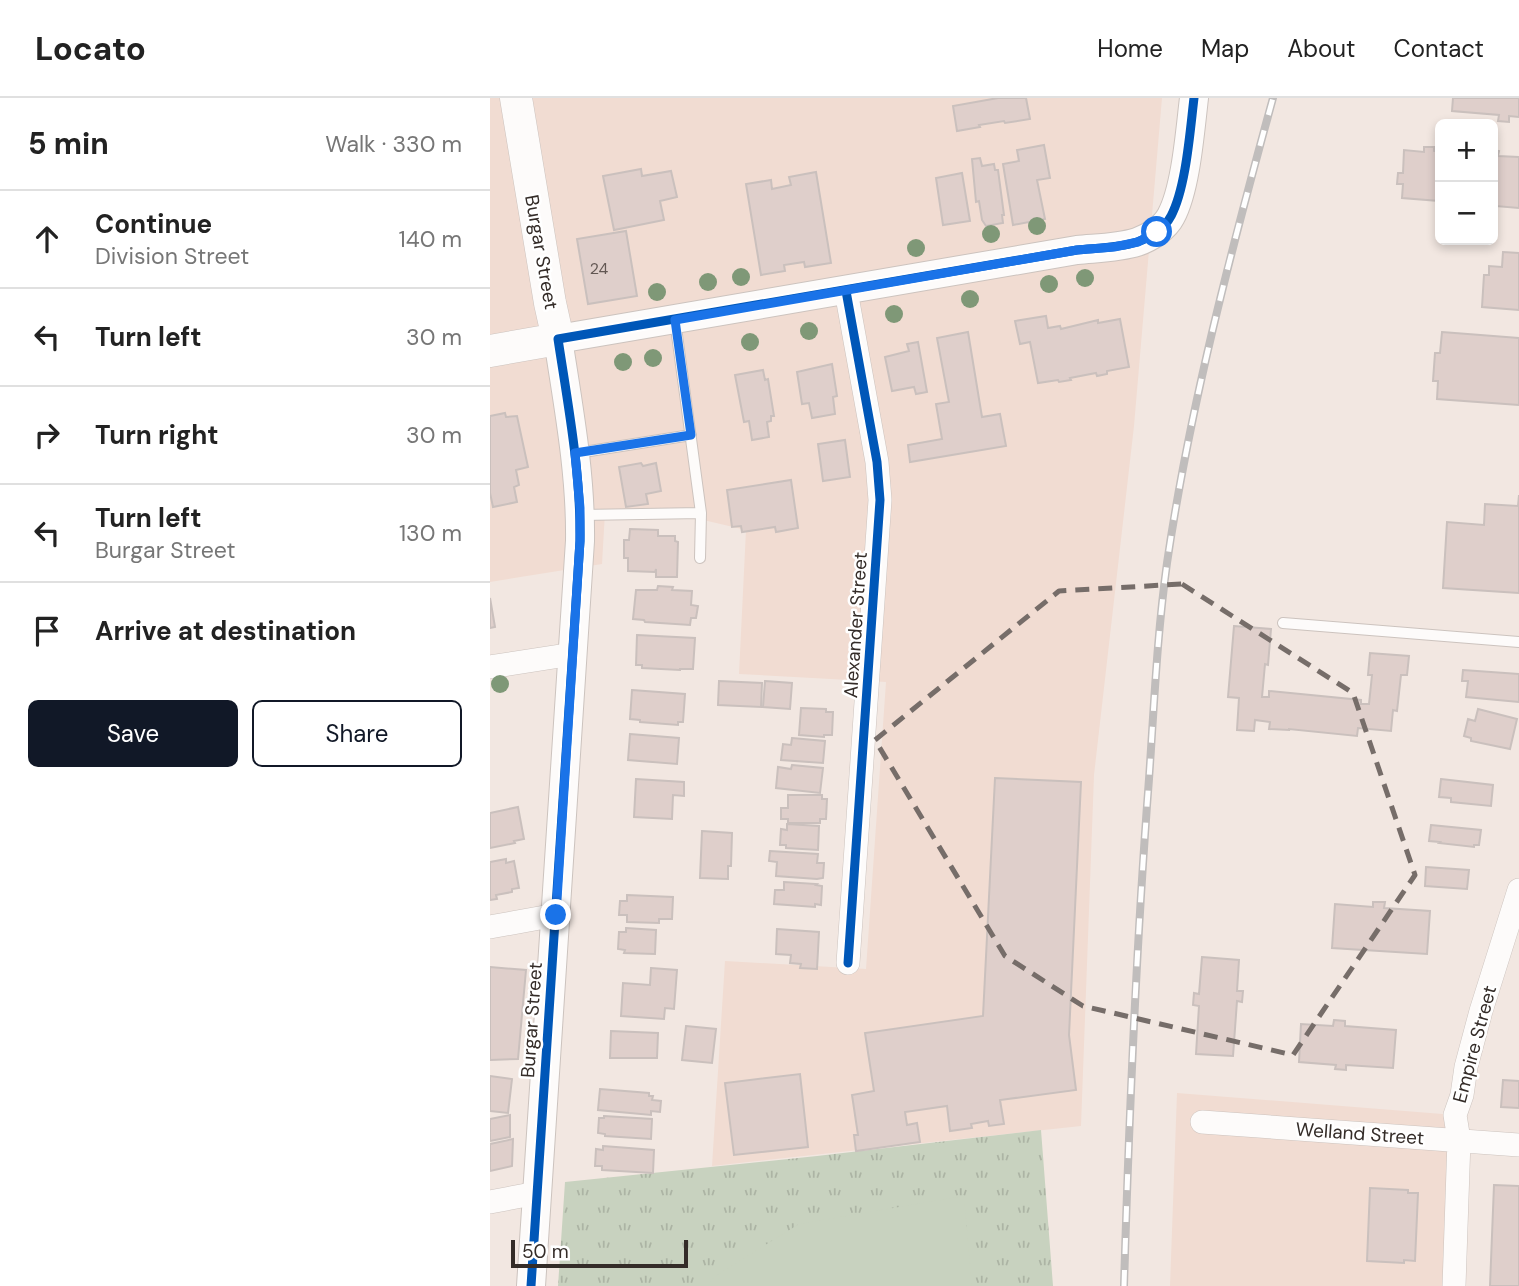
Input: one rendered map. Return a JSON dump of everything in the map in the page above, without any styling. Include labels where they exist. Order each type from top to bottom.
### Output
[{"type":"main road","name":"Burgar Street","points":[[516,98],[558,339]]},
{"type":"main road","points":[[490,351],[558,339]]},
{"type":"street","points":[[558,339],[1077,250],[1138,242],[1157,232],[1171,218],[1184,170],[1194,98]]},
{"type":"street","name":"Alexander Street","points":[[846,291],[877,462],[880,500],[848,963]]},
{"type":"street","name":"Burgar Street","points":[[531,1286],[580,515],[575,453],[558,339]]},
{"type":"street","points":[[490,667],[573,653]]},
{"type":"street","name":"Empire Street","points":[[1454,1286],[1459,1140],[1455,1115],[1481,1011],[1519,890]]},
{"type":"street","points":[[490,927],[556,915]]},
{"type":"street","name":"Welland Street","points":[[1202,1122],[1519,1144]]},
{"type":"street","points":[[490,1202],[537,1194]]},
{"type":"lane","points":[[675,320],[702,513],[700,558]]},
{"type":"lane","points":[[575,453],[691,435]]},
{"type":"lane","points":[[580,515],[702,513]]},
{"type":"lane","points":[[1283,623],[1519,642]]},
{"type":"highlighted area","points":[[1182,584],[1353,693],[1415,875],[1293,1055],[1083,1006],[1005,956],[875,740],[1059,591]]},
{"type":"shaded area","points":[[490,98],[1162,98],[1134,426],[1094,775],[1081,1126],[712,1166],[725,961],[866,969],[886,682],[739,674],[746,530],[682,515],[605,512],[602,564],[490,582]]},
{"type":"shaded area","points":[[1177,1093],[1455,1115],[1454,1286],[1170,1286]]},
{"type":"green space","points":[[1041,1130],[1053,1286],[558,1286],[565,1182]]},
{"type":"green space","points":[[964,1196],[972,1286],[708,1286],[714,1277],[799,1224]]},
{"type":"building","points":[[998,98],[1026,98],[1030,119],[979,125],[980,127],[957,131],[953,106]]},
{"type":"building","points":[[1453,98],[1519,98],[1519,117],[1509,116],[1509,122],[1498,121],[1499,115],[1452,111]]},
{"type":"building","points":[[1044,145],[1050,178],[1037,180],[1045,219],[1013,225],[1003,164],[1019,161],[1017,150]]},
{"type":"building","points":[[1424,147],[1434,147],[1435,201],[1402,198],[1403,184],[1397,184],[1398,173],[1403,173],[1404,150],[1424,152]]},
{"type":"building","points":[[1498,156],[1519,157],[1519,208],[1498,206]]},
{"type":"building","points":[[980,158],[982,166],[994,164],[995,170],[998,170],[1003,223],[986,226],[982,220],[979,201],[976,202],[972,159]]},
{"type":"building","points":[[641,169],[642,176],[671,171],[677,197],[660,201],[664,220],[614,230],[603,176]]},
{"type":"building","points":[[816,172],[831,263],[805,267],[804,262],[784,265],[785,271],[761,275],[746,184],[771,180],[772,189],[791,185],[789,177]]},
{"type":"building","points":[[962,173],[970,221],[943,225],[936,178]]},
{"type":"building","points":[[626,231],[637,296],[588,304],[577,239]]},
{"type":"building","points":[[1503,252],[1519,253],[1519,310],[1482,307],[1484,275],[1489,275],[1489,266],[1502,267]]},
{"type":"building","points":[[1046,316],[1048,328],[1060,326],[1061,329],[1098,320],[1098,323],[1120,319],[1129,367],[1107,371],[1107,374],[1097,376],[1096,373],[1070,378],[1071,380],[1038,383],[1030,342],[1020,344],[1015,321]]},
{"type":"building","points":[[968,332],[982,417],[1000,414],[1006,446],[910,462],[908,445],[942,439],[936,404],[949,402],[937,338]]},
{"type":"building","points":[[1442,332],[1519,338],[1519,405],[1437,399],[1438,381],[1433,381],[1435,353],[1440,353]]},
{"type":"building","points":[[918,342],[927,392],[916,394],[914,387],[892,391],[885,357],[909,351],[907,344]]},
{"type":"building","points":[[832,364],[837,396],[833,397],[835,414],[812,418],[809,403],[802,404],[797,372]]},
{"type":"building","points":[[763,370],[765,380],[768,379],[774,416],[767,422],[769,437],[752,440],[749,421],[744,422],[735,375]]},
{"type":"building","points":[[505,413],[506,417],[517,416],[528,467],[516,470],[519,485],[514,487],[517,502],[493,507],[490,493],[490,416]]},
{"type":"building","points":[[845,440],[850,477],[823,481],[818,444]]},
{"type":"building","points":[[641,463],[643,466],[656,463],[661,491],[646,494],[648,504],[626,507],[619,467]]},
{"type":"building","points":[[791,480],[798,528],[776,532],[775,527],[742,532],[741,526],[732,527],[727,490]]},
{"type":"building","points":[[1519,495],[1519,593],[1443,588],[1447,522],[1484,525],[1485,504],[1518,506]]},
{"type":"building","points":[[630,529],[658,530],[658,536],[675,536],[675,541],[678,542],[677,577],[656,577],[656,569],[655,572],[628,571],[628,558],[624,558],[624,540],[629,540]]},
{"type":"building","points":[[658,586],[692,591],[691,605],[698,606],[696,618],[691,618],[690,625],[633,619],[636,590],[657,590]]},
{"type":"building","points":[[490,598],[495,627],[490,628]]},
{"type":"building","points":[[1234,626],[1271,629],[1262,697],[1269,697],[1269,691],[1361,700],[1361,704],[1369,704],[1372,675],[1368,675],[1370,653],[1409,656],[1407,675],[1401,675],[1397,711],[1393,710],[1391,731],[1358,728],[1357,736],[1269,729],[1270,722],[1255,720],[1254,731],[1237,730],[1239,698],[1228,697]]},
{"type":"building","points":[[637,635],[695,638],[693,669],[642,668],[642,665],[636,665]]},
{"type":"building","points":[[1463,670],[1519,674],[1519,702],[1466,697],[1468,681],[1462,681]]},
{"type":"building","points":[[719,681],[762,683],[761,707],[718,705]]},
{"type":"building","points":[[765,681],[792,683],[790,709],[763,707]]},
{"type":"building","points":[[632,690],[685,694],[683,722],[678,722],[678,725],[630,719]]},
{"type":"building","points":[[801,708],[826,709],[826,712],[833,712],[832,735],[799,735]]},
{"type":"building","points":[[1478,709],[1517,719],[1510,749],[1471,741],[1471,738],[1464,736],[1468,719],[1475,721]]},
{"type":"building","points":[[630,734],[679,738],[677,764],[628,760]]},
{"type":"building","points":[[792,738],[825,741],[823,763],[781,760],[783,744],[791,745]]},
{"type":"building","points":[[792,765],[823,768],[820,793],[776,788],[778,767],[791,769]]},
{"type":"building","points":[[995,778],[1081,782],[1069,1035],[1076,1090],[1000,1100],[1004,1124],[989,1126],[988,1121],[971,1124],[972,1128],[950,1131],[947,1106],[905,1112],[907,1125],[917,1123],[920,1142],[856,1151],[854,1135],[858,1135],[852,1095],[874,1091],[865,1033],[983,1016]]},
{"type":"building","points":[[636,779],[684,782],[684,796],[673,795],[672,819],[634,817]]},
{"type":"building","points":[[1441,779],[1493,785],[1491,806],[1451,802],[1451,798],[1439,797]]},
{"type":"building","points":[[788,795],[822,795],[822,799],[827,799],[826,819],[820,819],[820,823],[788,823],[788,819],[781,819],[781,808],[788,808]]},
{"type":"building","points":[[518,807],[524,839],[490,848],[490,813]]},
{"type":"building","points":[[787,824],[819,826],[818,850],[786,848],[786,845],[780,845],[781,829],[787,830]]},
{"type":"building","points":[[1431,825],[1481,830],[1479,845],[1474,847],[1429,841]]},
{"type":"building","points":[[702,831],[732,833],[728,879],[700,878]]},
{"type":"building","points":[[770,851],[818,854],[817,863],[824,863],[823,878],[776,876],[777,862],[769,861]]},
{"type":"building","points":[[506,859],[506,863],[514,861],[519,888],[496,895],[497,899],[490,900],[490,862]]},
{"type":"building","points":[[1426,867],[1469,870],[1467,889],[1425,886]]},
{"type":"building","points":[[784,882],[822,886],[821,905],[815,904],[815,907],[774,904],[775,890],[784,890]]},
{"type":"building","points":[[627,895],[673,897],[672,919],[659,919],[659,923],[627,922],[627,915],[619,915],[620,901],[627,901]]},
{"type":"building","points":[[1373,902],[1385,902],[1384,908],[1430,911],[1427,954],[1332,948],[1335,904],[1373,907]]},
{"type":"building","points":[[626,928],[656,930],[655,954],[624,953],[625,950],[618,949],[619,932],[626,932]]},
{"type":"building","points":[[777,929],[819,932],[817,969],[800,968],[801,964],[790,963],[791,955],[776,954]]},
{"type":"building","points":[[1202,957],[1239,960],[1237,991],[1243,991],[1242,1002],[1237,1001],[1233,1056],[1196,1054],[1199,1006],[1193,1005],[1194,993],[1199,994]]},
{"type":"building","points":[[490,967],[526,970],[518,1059],[490,1060]]},
{"type":"building","points":[[651,968],[677,970],[674,1009],[665,1008],[664,1019],[621,1016],[623,983],[650,985]]},
{"type":"building","points":[[1334,1020],[1345,1021],[1345,1026],[1396,1030],[1393,1068],[1346,1065],[1346,1070],[1335,1069],[1336,1065],[1299,1062],[1301,1024],[1333,1026]]},
{"type":"building","points":[[686,1026],[716,1029],[712,1063],[682,1060]]},
{"type":"building","points":[[611,1031],[658,1033],[657,1058],[610,1058]]},
{"type":"building","points":[[800,1074],[808,1147],[734,1155],[725,1083]]},
{"type":"building","points":[[490,1076],[512,1079],[508,1113],[490,1111]]},
{"type":"building","points":[[1503,1080],[1519,1081],[1519,1108],[1501,1107]]},
{"type":"building","points":[[600,1089],[649,1093],[649,1096],[653,1096],[652,1100],[661,1101],[660,1112],[651,1111],[651,1115],[598,1110]]},
{"type":"building","points":[[510,1115],[510,1137],[490,1141],[490,1119]]},
{"type":"building","points":[[599,1118],[652,1119],[651,1139],[605,1136],[598,1133]]},
{"type":"building","points":[[513,1139],[512,1166],[490,1171],[490,1144]]},
{"type":"building","points":[[603,1146],[654,1150],[653,1173],[602,1170],[602,1166],[595,1166],[596,1149],[603,1150]]},
{"type":"building","points":[[1494,1185],[1519,1186],[1519,1286],[1490,1286]]},
{"type":"building","points":[[1370,1188],[1418,1193],[1415,1261],[1367,1261]]},
{"type":"railway","points":[[1124,1286],[1144,842],[1167,563],[1200,387],[1227,271],[1273,98]]},
{"type":"cycle path","points":[[531,1286],[580,541],[576,465],[558,339],[1137,242],[1165,225],[1176,204],[1187,159],[1194,98]]},
{"type":"cycle path","points":[[846,291],[877,462],[880,500],[848,963]]},
{"type":"route","points":[[556,915],[580,541],[575,453],[691,435],[675,320],[1077,250],[1114,247],[1138,242],[1157,232]]}]
